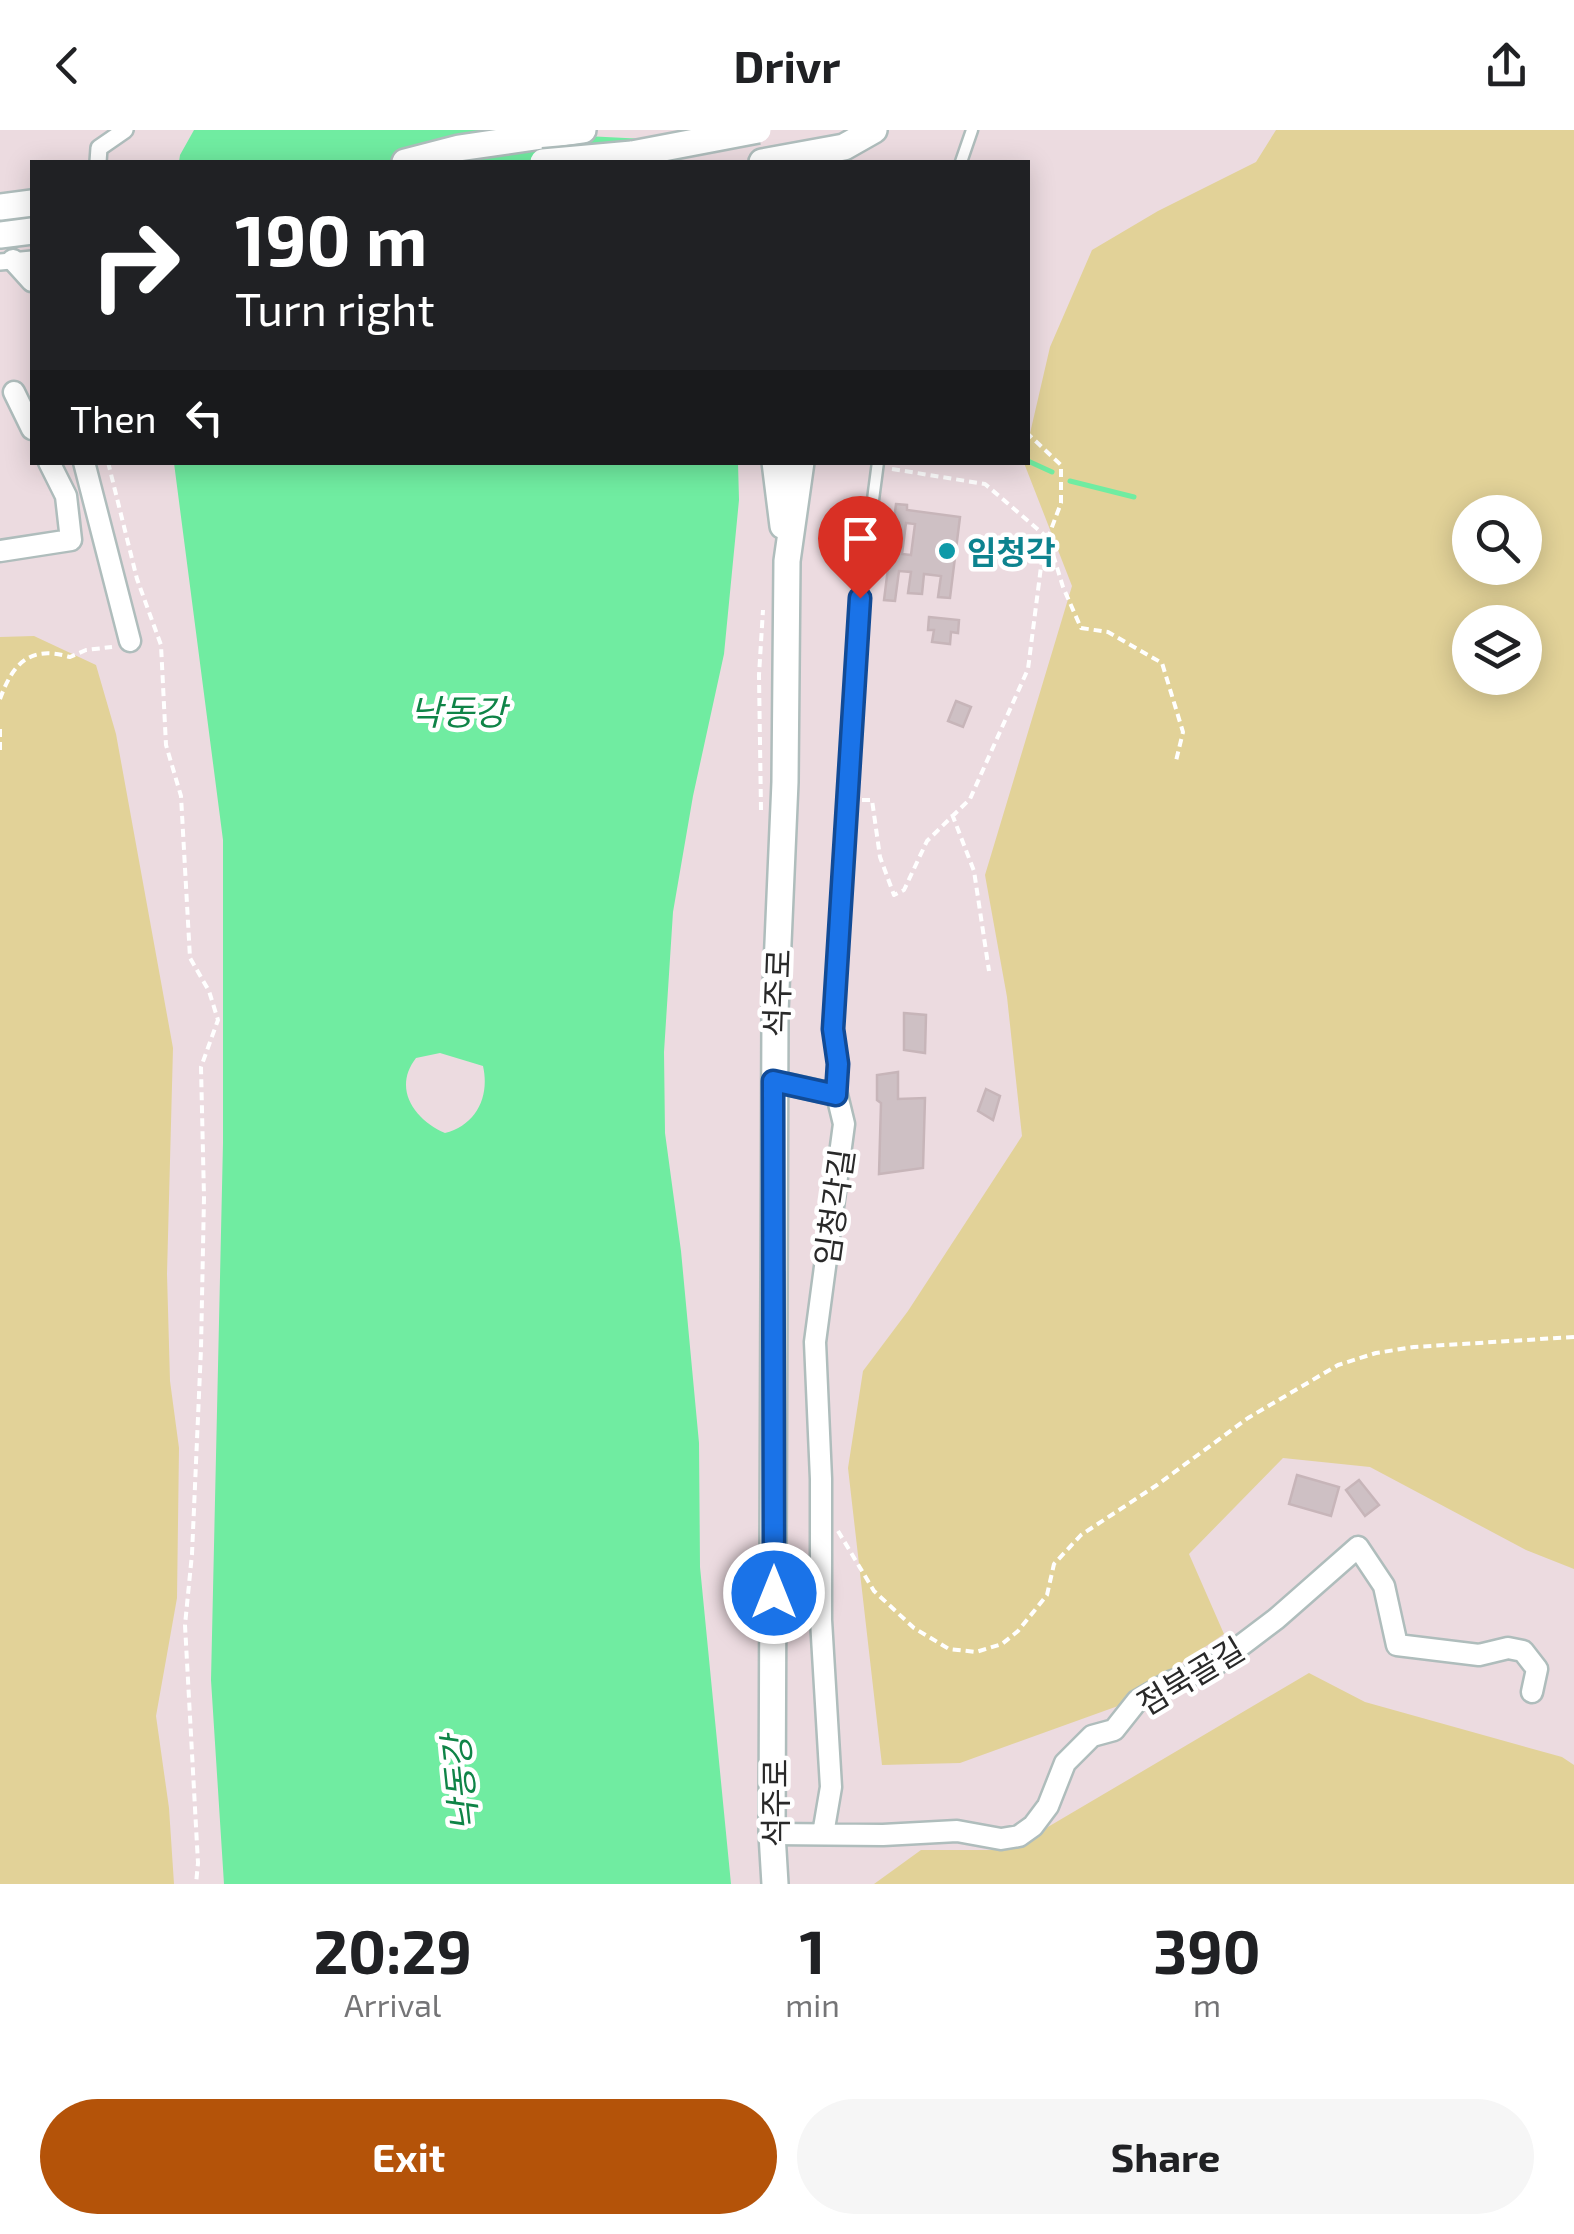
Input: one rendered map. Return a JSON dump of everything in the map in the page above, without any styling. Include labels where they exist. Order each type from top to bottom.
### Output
[{"type":"street","points":[[98,160],[99,148],[124,130]]},
{"type":"street","points":[[413,160],[459,148],[584,130]]},
{"type":"street","points":[[565,160],[632,154],[759,130],[761,160]]},
{"type":"street","points":[[772,160],[805,154],[874,130]]},
{"type":"street","points":[[0,235],[30,231]]},
{"type":"street","points":[[16,391],[30,424]]},
{"type":"street","points":[[0,551],[71,540],[66,496],[50,465]]},
{"type":"street","points":[[85,465],[130,641]]},
{"type":"street","points":[[776,465],[787,561]]},
{"type":"street","name":"석주로","points":[[775,1884],[773,1081],[785,782],[787,561],[801,465]]},
{"type":"street","points":[[66,496],[98,516]]},
{"type":"street","points":[[773,1081],[836,1095]]},
{"type":"street","name":"임청각길","points":[[823,1834],[831,1787],[815,1342],[844,1124],[836,1095]]},
{"type":"street","name":"점북골길","points":[[772,1834],[957,1831],[1001,1839],[1019,1836],[1033,1826],[1048,1806],[1065,1763],[1092,1736],[1114,1730],[1137,1701],[1170,1682],[1210,1669],[1276,1619],[1358,1547],[1384,1586],[1397,1645],[1480,1655],[1508,1648],[1523,1650],[1537,1669],[1532,1692]]},
{"type":"lane","points":[[962,160],[972,130]]},
{"type":"lane","name":"임청각길","points":[[836,1095],[838,1064],[833,1029],[860,598],[878,465]]},
{"type":"path","points":[[847,799],[872,800],[880,857],[894,895],[904,890],[927,841],[970,798],[1028,669],[1036,591],[1061,503],[1061,465],[1030,436]]},
{"type":"path","points":[[109,465],[137,579],[160,645],[166,745],[181,796],[190,958],[208,990],[218,1020],[201,1067],[204,1196],[200,1349],[192,1554],[185,1625],[196,1884]]},
{"type":"path","points":[[878,465],[985,484],[1048,538],[1062,587],[1081,628],[1108,632],[1162,662],[1183,732],[1176,761]]},
{"type":"path","points":[[0,699],[11,670],[47,650],[70,658],[86,650],[107,649],[130,641]]},
{"type":"path","points":[[0,729],[0,755]]},
{"type":"path","points":[[952,814],[974,871],[988,971]]},
{"type":"path","points":[[820,1520],[842,1534],[874,1592],[914,1628],[949,1649],[976,1652],[1002,1644],[1018,1631],[1046,1595],[1054,1564],[1082,1534],[1248,1418],[1338,1365],[1414,1347],[1574,1337]]},
{"type":"shaded area","points":[[1276,130],[1574,130],[1574,1569],[1526,1550],[1370,1467],[1283,1458],[1189,1554],[1224,1634],[1118,1706],[960,1763],[882,1765],[848,1468],[863,1371],[908,1311],[1022,1136],[1007,997],[985,875],[1072,586],[1025,465],[1030,465],[1030,433],[1050,347],[1092,250],[1158,211],[1256,162]]},
{"type":"shaded area","points":[[34,636],[96,665],[116,734],[173,1048],[167,1274],[170,1381],[179,1448],[177,1598],[156,1716],[169,1808],[174,1884],[0,1884],[0,637]]},
{"type":"shaded area","points":[[1309,1673],[1365,1702],[1562,1757],[1574,1765],[1574,1884],[874,1884],[921,1850],[1009,1850]]},
{"type":"water","points":[[194,130],[558,130],[566,135],[665,140],[681,160],[179,160]]},
{"type":"water","name":"낙동강","points":[[174,465],[738,465],[739,500],[724,654],[673,912],[664,1052],[665,1133],[681,1251],[699,1443],[700,1567],[731,1884],[224,1884],[211,1680],[223,1143],[223,840]],"holes":[[[440,1053],[483,1066],[485,1077],[478,1108],[465,1124],[445,1133],[416,1112],[407,1092],[406,1081],[416,1058]]]},
{"type":"building","name":"임청각","points":[[896,504],[907,505],[907,510],[960,517],[950,598],[938,597],[941,576],[924,574],[922,594],[908,593],[911,572],[899,571],[895,601],[884,600]],"holes":[[[906,523],[915,524],[911,555],[902,554]]]},
{"type":"building","points":[[929,617],[959,620],[958,633],[951,632],[950,644],[932,642],[934,630],[928,630]]},
{"type":"building","points":[[956,701],[971,707],[963,727],[948,721]]},
{"type":"building","points":[[904,1013],[926,1015],[925,1053],[904,1050]]},
{"type":"building","points":[[898,1072],[898,1099],[925,1098],[923,1168],[879,1174],[881,1103],[877,1100],[877,1075]]},
{"type":"building","points":[[986,1089],[1000,1096],[993,1120],[978,1111]]},
{"type":"building","points":[[1297,1475],[1339,1487],[1331,1516],[1289,1504]]},
{"type":"building","points":[[1359,1480],[1379,1505],[1365,1516],[1346,1490]]},
{"type":"waterway","points":[[1030,462],[1052,472]]},
{"type":"waterway","points":[[1070,481],[1134,497]]},
{"type":"place","name":"임청각","points":[[947,551]]},
{"type":"route","points":[[774,1593],[773,1081],[836,1095],[838,1064],[833,1029],[860,598]]}]
